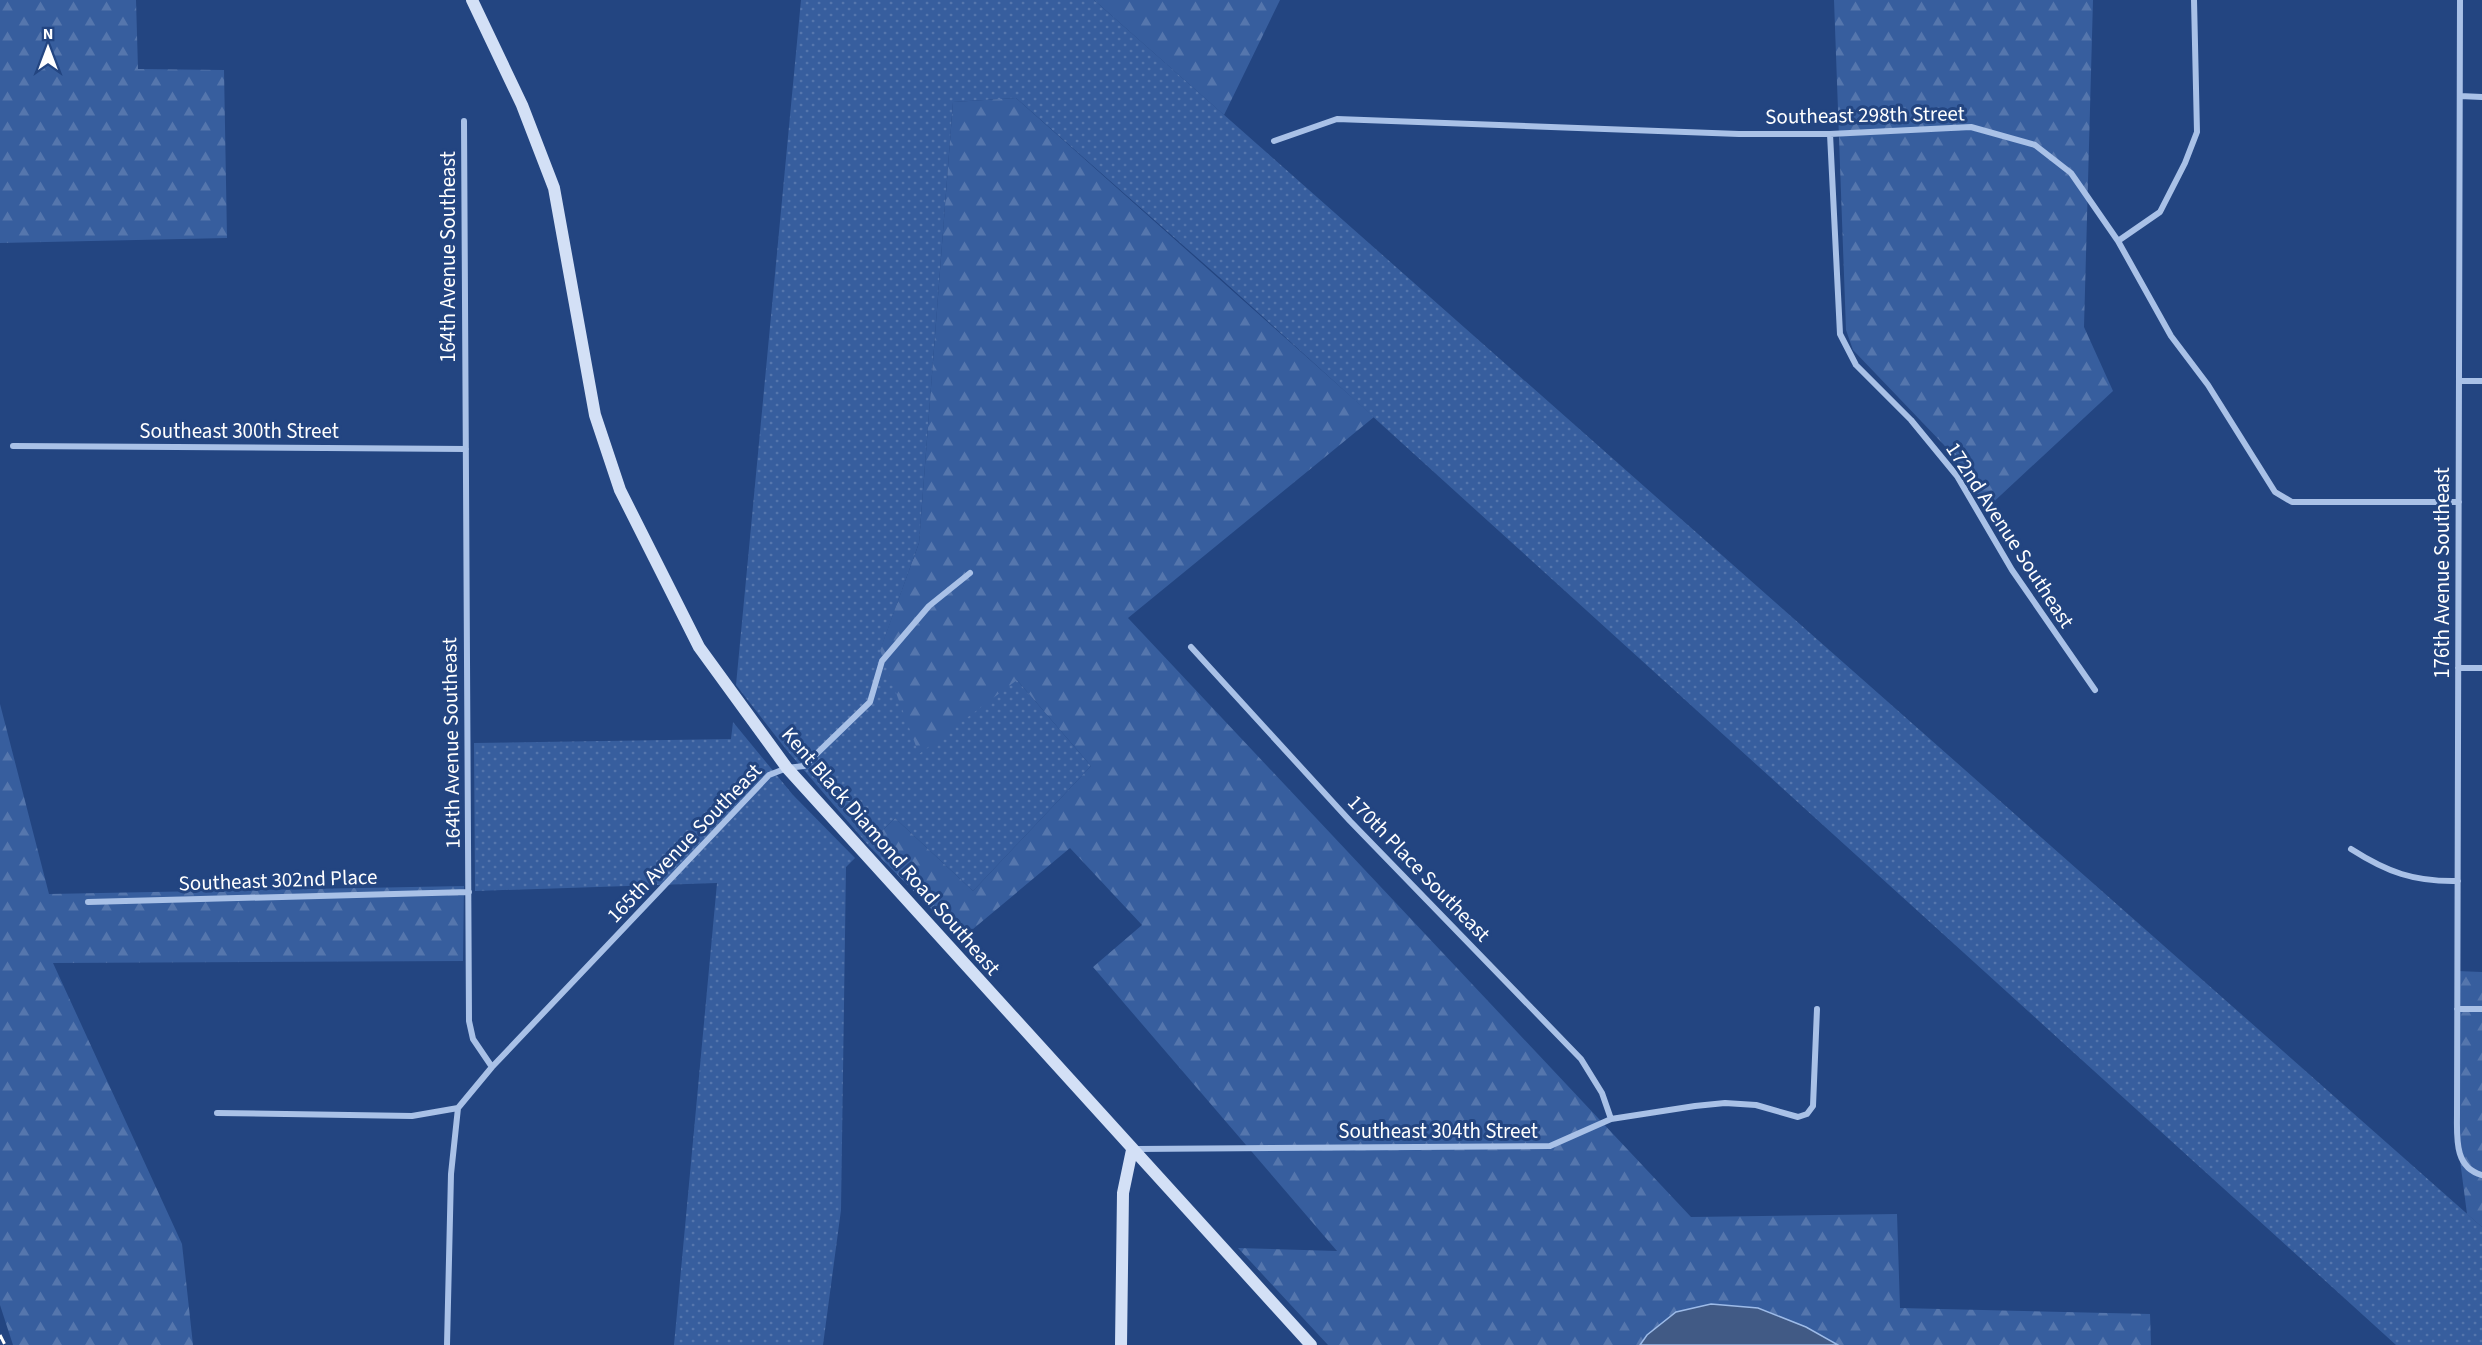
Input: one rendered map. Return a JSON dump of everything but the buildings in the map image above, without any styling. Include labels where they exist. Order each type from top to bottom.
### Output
[{"type":"street","name":"Kent Black Diamond Road Southeast","points":[[472,0],[522,105],[554,188],[595,415],[620,490],[699,647],[787,768],[1311,1345]]},
{"type":"street","points":[[2118,241],[2160,212],[2185,163],[2197,132],[2194,0]]},
{"type":"street","name":"176th Avenue Southeast","points":[[2460,0],[2458,1145],[2464,1165],[2482,1175]]},
{"type":"street","points":[[2460,96],[2482,97]]},
{"type":"street","name":"Southeast 298th Street","points":[[1274,141],[1337,119],[1740,134],[1830,134],[1971,127],[2035,145],[2071,173],[2118,241],[2171,336],[2208,385],[2275,492],[2292,502],[2459,502]]},
{"type":"street","name":"164th Avenue Southeast","points":[[464,121],[469,1021],[473,1039],[492,1067]]},
{"type":"street","name":"172nd Avenue Southeast","points":[[1830,134],[1840,334],[1856,365],[1911,420],[1958,476],[2012,570],[2095,690]]},
{"type":"street","points":[[2459,381],[2482,381]]},
{"type":"street","name":"Southeast 300th Street","points":[[13,446],[466,449]]},
{"type":"street","name":"165th Avenue Southeast","points":[[492,1067],[769,775],[787,768],[804,766],[870,702],[882,661],[929,606],[970,573]]},
{"type":"street","name":"170th Place Southeast","points":[[1191,647],[1350,821],[1581,1059],[1602,1093],[1611,1119]]},
{"type":"street","points":[[2458,668],[2482,668]]},
{"type":"street","points":[[2351,849],[2394,873],[2427,880],[2458,881]]},
{"type":"street","name":"Southeast 302nd Place","points":[[88,902],[469,892]]},
{"type":"street","name":"Southeast 304th Street","points":[[1132,1149],[1550,1146],[1611,1119],[1725,1103],[1756,1105],[1798,1117],[1807,1114],[1813,1106],[1818,1009]]},
{"type":"street","points":[[2457,1009],[2482,1010]]},
{"type":"street","points":[[447,1345],[452,1174],[458,1108],[492,1067]]},
{"type":"street","points":[[217,1113],[412,1116],[458,1108]]},
{"type":"street","points":[[1121,1345],[1123,1193],[1132,1149]]},
{"type":"green space","points":[[0,0],[136,0],[138,69],[224,70],[227,238],[0,243]]},
{"type":"green space","points":[[801,0],[1094,0],[2482,1227],[2482,1345],[2396,1345],[1219,277],[1016,98],[953,102],[919,543],[880,651],[1017,680],[1091,766],[973,891],[895,818],[868,845],[785,748],[736,685]]},
{"type":"green space","points":[[1094,0],[1280,0],[1224,115]]},
{"type":"green space","points":[[1834,0],[2093,0],[2084,327],[2113,391],[1987,508],[1944,445],[1853,350],[1846,330]]},
{"type":"green space","points":[[1016,98],[1374,417],[1128,618],[1691,1217],[1897,1214],[1900,1308],[2150,1314],[2151,1345],[1328,1345],[1238,1248],[1337,1251],[1093,967],[1142,925],[1070,848],[961,939],[868,845],[895,818],[973,891],[1091,766],[1017,680],[919,754],[880,650],[919,543],[953,102]]},
{"type":"green space","points":[[0,704],[49,894],[464,886],[463,961],[53,963],[182,1244],[193,1345],[13,1345],[0,1305]]},
{"type":"green space","points":[[733,722],[793,795],[855,858],[846,867],[841,1210],[823,1345],[674,1345],[717,883],[475,891],[474,743],[731,739]]},
{"type":"green space","points":[[2457,971],[2482,972],[2482,1227],[2467,1214],[2458,1145]]},
{"type":"shaded area","points":[[1711,1304],[1758,1308],[1806,1327],[1838,1345],[1640,1345],[1647,1335],[1676,1312]]},
{"type":"railway","points":[[0,1335],[5,1345]]}]
